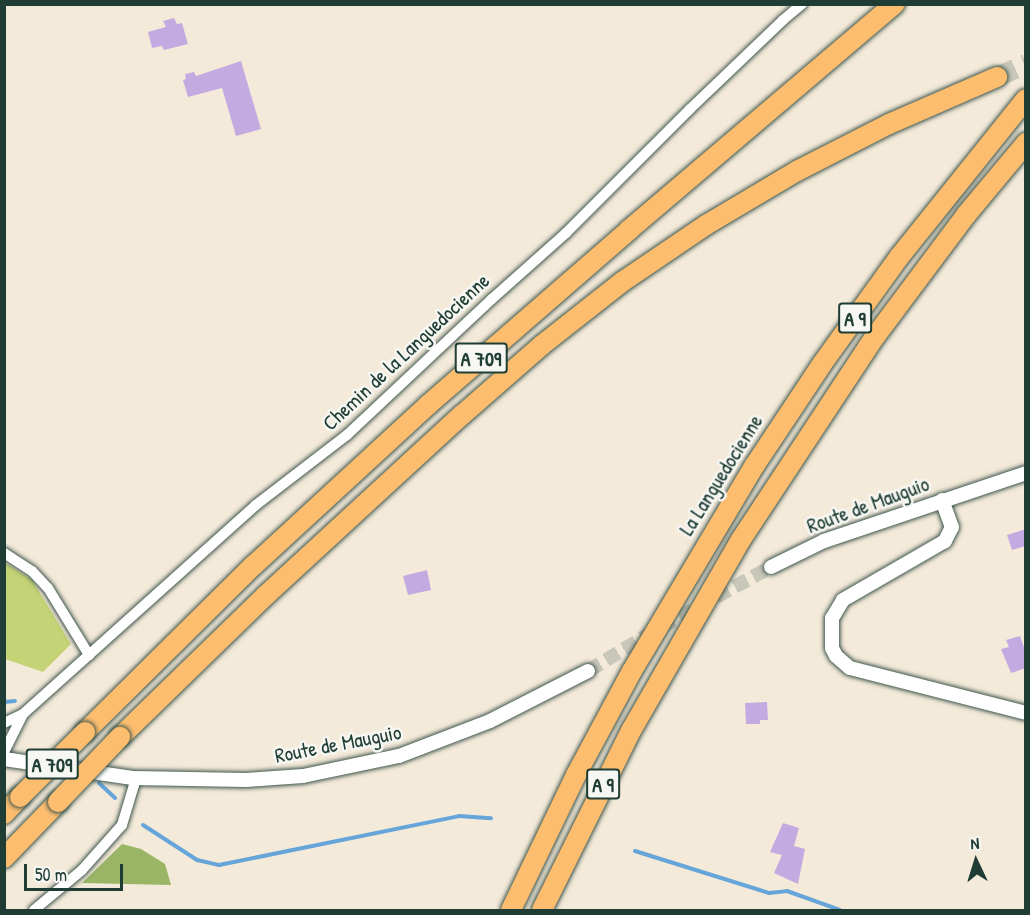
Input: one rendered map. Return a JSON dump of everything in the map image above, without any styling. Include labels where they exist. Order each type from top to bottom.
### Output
[{"type":"highway","name":"A 709","points":[[4,814],[245,573],[420,412],[638,222],[895,4]]},
{"type":"highway","name":"A 709","points":[[4,858],[120,738],[266,595],[462,415],[542,345],[613,289],[706,225],[797,171],[889,124],[997,77]]},
{"type":"highway","name":"La Languedocienne","points":[[511,910],[571,785],[632,671],[755,465],[822,364],[900,256],[1026,99]]},
{"type":"highway","name":"A 9","points":[[542,910],[637,720],[748,529],[874,338],[966,215],[1026,143]]},
{"type":"street","name":"Chemin de la Languedocienne","points":[[4,723],[23,714],[256,505],[347,435],[566,233],[690,109],[802,4]]},
{"type":"street","name":"Route de Mauguio","points":[[771,567],[824,541],[1026,473]]},
{"type":"street","points":[[942,500],[952,527],[945,541],[843,600],[832,618],[831,637],[836,656],[850,668],[1026,714]]},
{"type":"street","points":[[4,553],[32,571],[48,588],[89,654]]},
{"type":"street","name":"Route de Mauguio","points":[[4,759],[133,778],[246,780],[303,776],[399,756],[490,722],[588,671]]},
{"type":"street","name":"Chemin de la Languedocienne","points":[[4,752],[23,714]]},
{"type":"street","points":[[34,910],[82,870],[122,825],[134,786],[133,778]]},
{"type":"green space","points":[[4,562],[32,580],[71,644],[43,672],[5,659]]},
{"type":"green space","points":[[122,844],[141,849],[165,864],[171,885],[82,883]]},
{"type":"building","points":[[174,18],[177,24],[182,23],[188,44],[164,50],[162,46],[152,48],[148,32],[166,27],[163,21]]},
{"type":"building","points":[[241,61],[261,129],[236,136],[222,88],[188,97],[183,80],[186,79],[185,74],[194,72],[196,76]]},
{"type":"building","points":[[1026,529],[1026,546],[1012,550],[1007,535]]},
{"type":"building","points":[[427,570],[431,590],[408,595],[403,576]]},
{"type":"building","points":[[1020,636],[1026,653],[1026,668],[1011,673],[1001,649],[1009,647],[1006,640]]},
{"type":"building","points":[[767,702],[768,720],[760,720],[760,724],[746,724],[745,703]]},
{"type":"building","points":[[783,823],[799,828],[794,846],[805,849],[798,884],[774,873],[782,855],[770,852]]},
{"type":"waterway","points":[[4,702],[15,701]]},
{"type":"waterway","points":[[99,783],[115,798]]},
{"type":"waterway","points":[[143,825],[197,860],[219,865],[459,816],[491,818]]},
{"type":"waterway","points":[[635,851],[769,893],[787,891],[840,910]]},
{"type":"tunnel","points":[[997,77],[1026,64]]},
{"type":"tunnel","points":[[588,671],[661,627],[771,567]]}]
